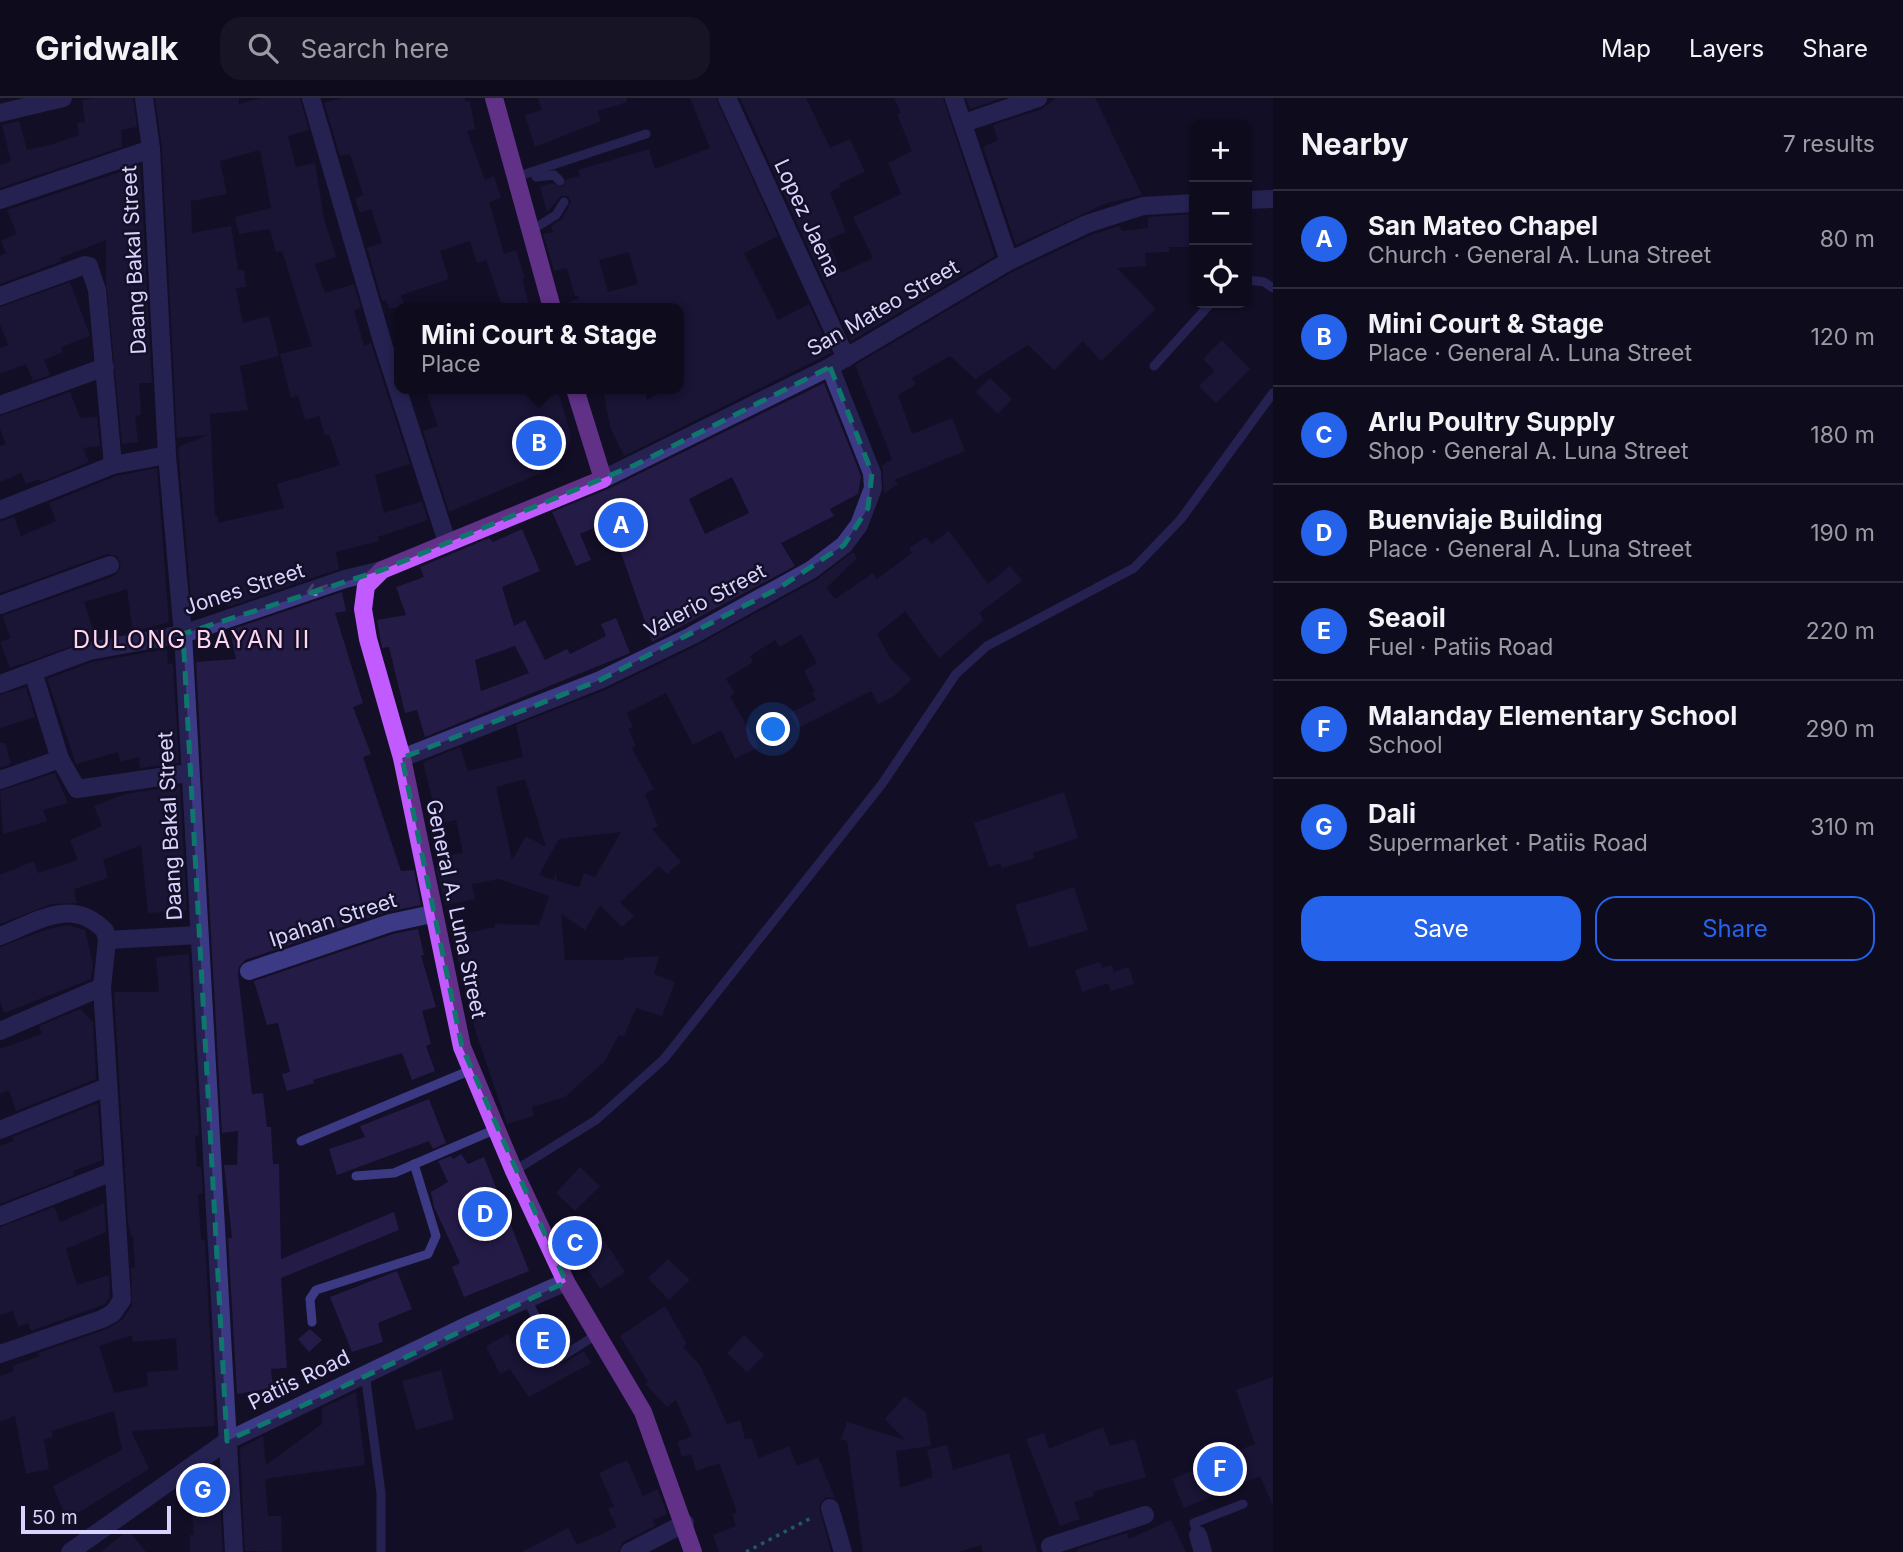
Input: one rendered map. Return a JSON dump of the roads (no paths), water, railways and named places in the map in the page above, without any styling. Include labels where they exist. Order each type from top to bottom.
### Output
[{"type":"main road","points":[[494,98],[551,303]]},
{"type":"main road","points":[[382,570],[603,479],[577,394]]},
{"type":"main road","name":"General A. Luna Street","points":[[382,570],[366,586],[363,609],[368,639],[402,758],[432,914],[462,1047],[514,1171],[566,1282],[643,1412],[693,1552]]},
{"type":"street","points":[[0,113],[63,98]]},
{"type":"street","name":"Daang Bakal Street","points":[[144,98],[151,149],[167,455],[183,634],[188,773],[234,1552]]},
{"type":"street","points":[[312,98],[394,378]]},
{"type":"street","name":"Lopez Jaena","points":[[727,98],[846,358]]},
{"type":"street","points":[[954,98],[1009,261]]},
{"type":"street","points":[[964,123],[1038,98]]},
{"type":"street","points":[[0,200],[151,149]]},
{"type":"street","points":[[1252,200],[1273,199]]},
{"type":"street","name":"San Mateo Street","points":[[603,479],[830,367],[1009,261],[1087,224],[1132,208],[1189,203]]},
{"type":"street","points":[[0,296],[85,265],[89,266],[97,290],[113,466]]},
{"type":"street","points":[[0,405],[105,367]]},
{"type":"street","name":"Valerio Street","points":[[402,758],[612,675],[779,588],[844,545],[868,508],[873,488],[872,473],[830,367]]},
{"type":"street","points":[[399,394],[447,542]]},
{"type":"street","points":[[0,510],[113,466],[167,455]]},
{"type":"street","points":[[0,605],[110,565]]},
{"type":"street","name":"Jones Street","points":[[0,684],[89,651],[183,634],[345,579],[382,570]]},
{"type":"street","points":[[33,672],[60,759],[73,786],[82,791],[188,773]]},
{"type":"street","points":[[0,780],[60,759]]},
{"type":"street","points":[[0,936],[63,912],[77,912],[100,925],[107,940],[102,987],[122,1300],[119,1306],[102,1319],[0,1354]]},
{"type":"street","name":"Ipahan Street","points":[[249,971],[390,923],[432,914]]},
{"type":"street","points":[[107,940],[199,935]]},
{"type":"street","points":[[0,1031],[102,987]]},
{"type":"street","points":[[0,1130],[107,1087]]},
{"type":"street","points":[[0,1216],[112,1172]]},
{"type":"street","name":"Patiis Road","points":[[70,1552],[227,1441],[365,1373],[566,1282]]},
{"type":"street","points":[[830,1508],[843,1552]]},
{"type":"street","points":[[1052,1552],[1050,1546],[1145,1515]]},
{"type":"street","points":[[629,1552],[685,1524]]},
{"type":"lane","points":[[517,179],[646,134]]},
{"type":"lane","points":[[517,179],[554,175],[560,181]]},
{"type":"lane","points":[[530,230],[556,215],[564,202]]},
{"type":"lane","points":[[1252,281],[1264,282],[1273,288]]},
{"type":"lane","points":[[1154,366],[1206,308]]},
{"type":"lane","points":[[514,1171],[596,1120],[664,1059],[882,784],[956,674],[987,646],[1134,568],[1181,519],[1273,393]]},
{"type":"lane","points":[[301,1141],[471,1070]]},
{"type":"lane","points":[[356,1176],[394,1173],[496,1129]]},
{"type":"lane","points":[[312,1322],[310,1299],[316,1290],[428,1254],[436,1236],[414,1164]]},
{"type":"lane","points":[[527,1300],[541,1327]]},
{"type":"lane","points":[[555,1350],[561,1357],[596,1335]]},
{"type":"lane","points":[[365,1373],[381,1493],[381,1552]]},
{"type":"lane","points":[[1201,1544],[1194,1523],[1243,1504]]},
{"type":"place","name":"Mini Court & Stage","points":[[539,443]]},
{"type":"place","name":"San Mateo Chapel","points":[[621,525]]},
{"type":"place","name":"Buenviaje Building","points":[[485,1214]]},
{"type":"place","name":"Arlu Poultry Supply","points":[[575,1243]]},
{"type":"place","name":"Seaoil","points":[[543,1341]]},
{"type":"place","name":"Malanday Elementary School","points":[[1220,1469]]},
{"type":"place","name":"Dali","points":[[203,1490]]},
{"type":"district","name":"DULONG BAYAN II","points":[[192,640]]}]
